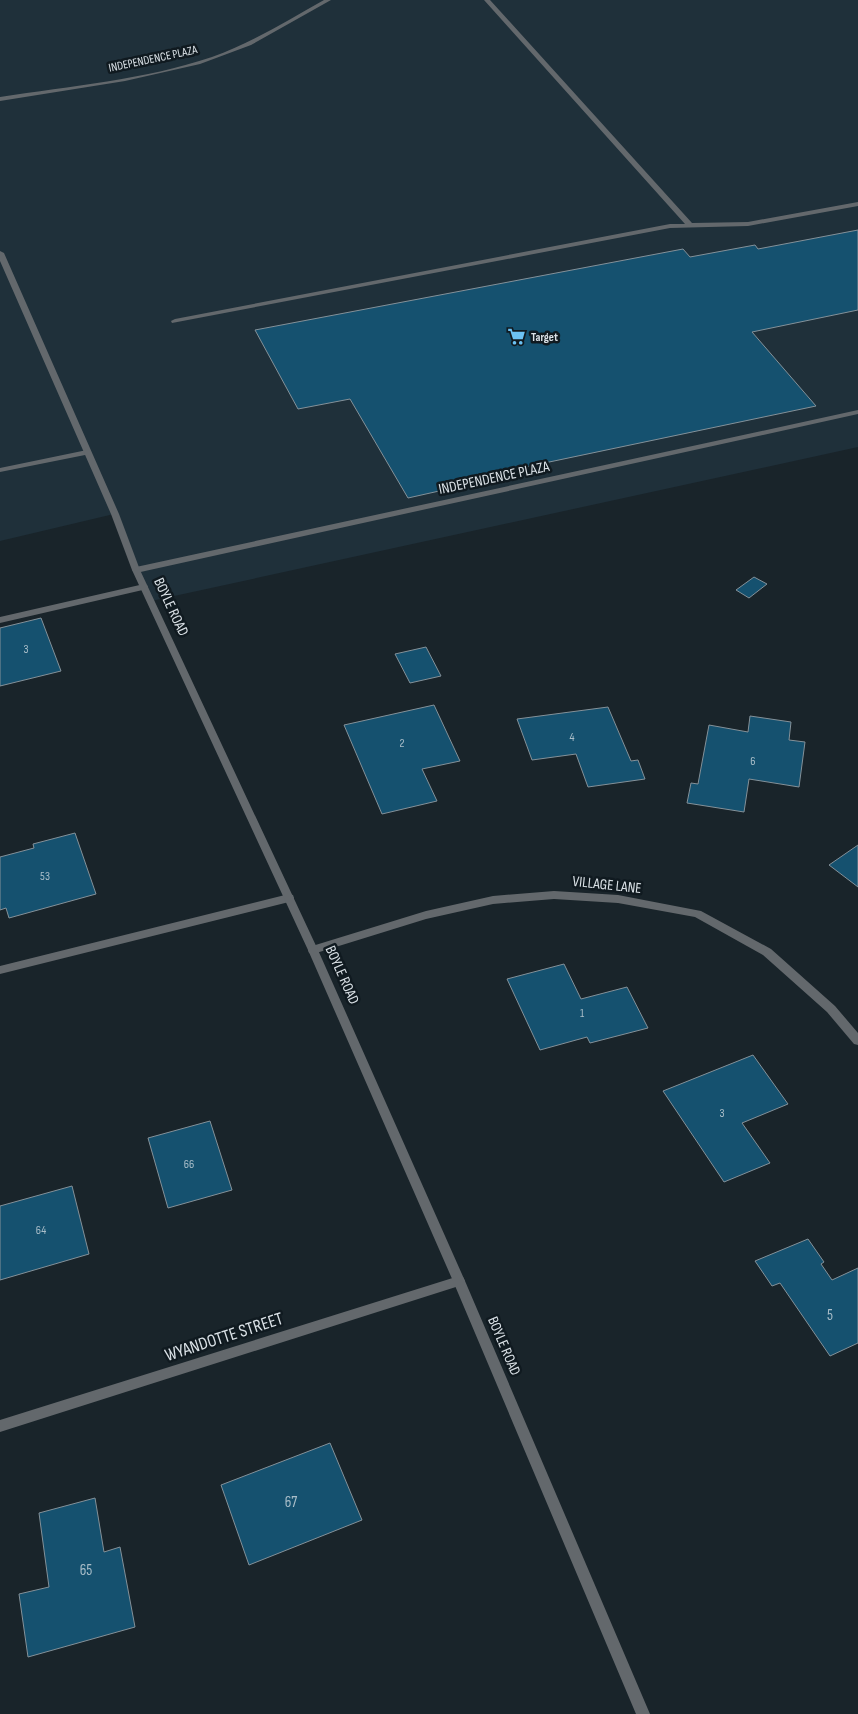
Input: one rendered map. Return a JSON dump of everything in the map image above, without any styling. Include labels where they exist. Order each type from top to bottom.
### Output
[{"type":"street","name":"INDEPENDENCE PLAZA","points":[[0,98],[147,75],[200,62],[266,36],[328,0]]},
{"type":"street","points":[[487,0],[690,225]]},
{"type":"street","points":[[175,321],[670,226],[748,224],[858,204]]},
{"type":"street","name":"BOYLE ROAD","points":[[0,253],[114,514],[136,570],[314,950],[459,1281],[643,1714]]},
{"type":"street","name":"INDEPENDENCE PLAZA","points":[[136,570],[858,412]]},
{"type":"street","points":[[0,470],[87,452]]},
{"type":"street","points":[[0,620],[144,586]]},
{"type":"street","name":"VILLAGE LANE","points":[[314,950],[426,915],[493,900],[554,895],[618,899],[697,914],[767,952],[831,1009],[858,1041]]},
{"type":"street","points":[[0,970],[289,898]]},
{"type":"street","name":"WYANDOTTE STREET","points":[[0,1426],[459,1281]]},
{"type":"shaded area","points":[[0,0],[858,0],[858,447],[151,601],[114,514],[0,541]]},
{"type":"building","points":[[858,230],[858,310],[752,332],[816,406],[454,482],[457,487],[408,498],[350,399],[298,409],[255,330],[683,249],[690,257],[755,245],[758,249]]},
{"type":"building","points":[[754,577],[767,584],[749,598],[736,590]]},
{"type":"building","points":[[41,618],[61,671],[0,686],[0,628]]},
{"type":"building","points":[[426,647],[441,676],[410,683],[395,654]]},
{"type":"building","points":[[434,705],[460,761],[422,769],[437,801],[382,814],[344,725]]},
{"type":"building","points":[[608,707],[631,761],[638,760],[645,779],[588,787],[576,754],[532,760],[517,719]]},
{"type":"building","points":[[750,716],[791,722],[789,740],[805,742],[799,787],[749,779],[744,812],[687,803],[691,783],[698,784],[709,725],[748,732]]},
{"type":"building","points":[[75,833],[96,894],[9,918],[6,908],[0,910],[0,857],[34,848],[33,844]]},
{"type":"building","points":[[858,845],[858,887],[829,865]]},
{"type":"building","points":[[564,964],[581,999],[627,987],[648,1028],[590,1043],[587,1037],[540,1050],[507,979]]},
{"type":"building","points":[[753,1055],[788,1104],[742,1123],[770,1163],[724,1182],[663,1091]]},
{"type":"building","points":[[210,1121],[232,1190],[168,1208],[148,1138]]},
{"type":"building","points":[[72,1186],[89,1254],[0,1280],[0,1206]]},
{"type":"building","points":[[808,1239],[824,1262],[821,1264],[832,1280],[858,1268],[858,1343],[830,1356],[780,1283],[772,1286],[755,1261]]},
{"type":"building","points":[[330,1443],[362,1520],[249,1565],[221,1485]]},
{"type":"building","points":[[95,1498],[104,1552],[120,1547],[135,1627],[28,1657],[19,1594],[49,1587],[39,1513]]},
{"type":"place","name":"Target","points":[[517,337]]}]
